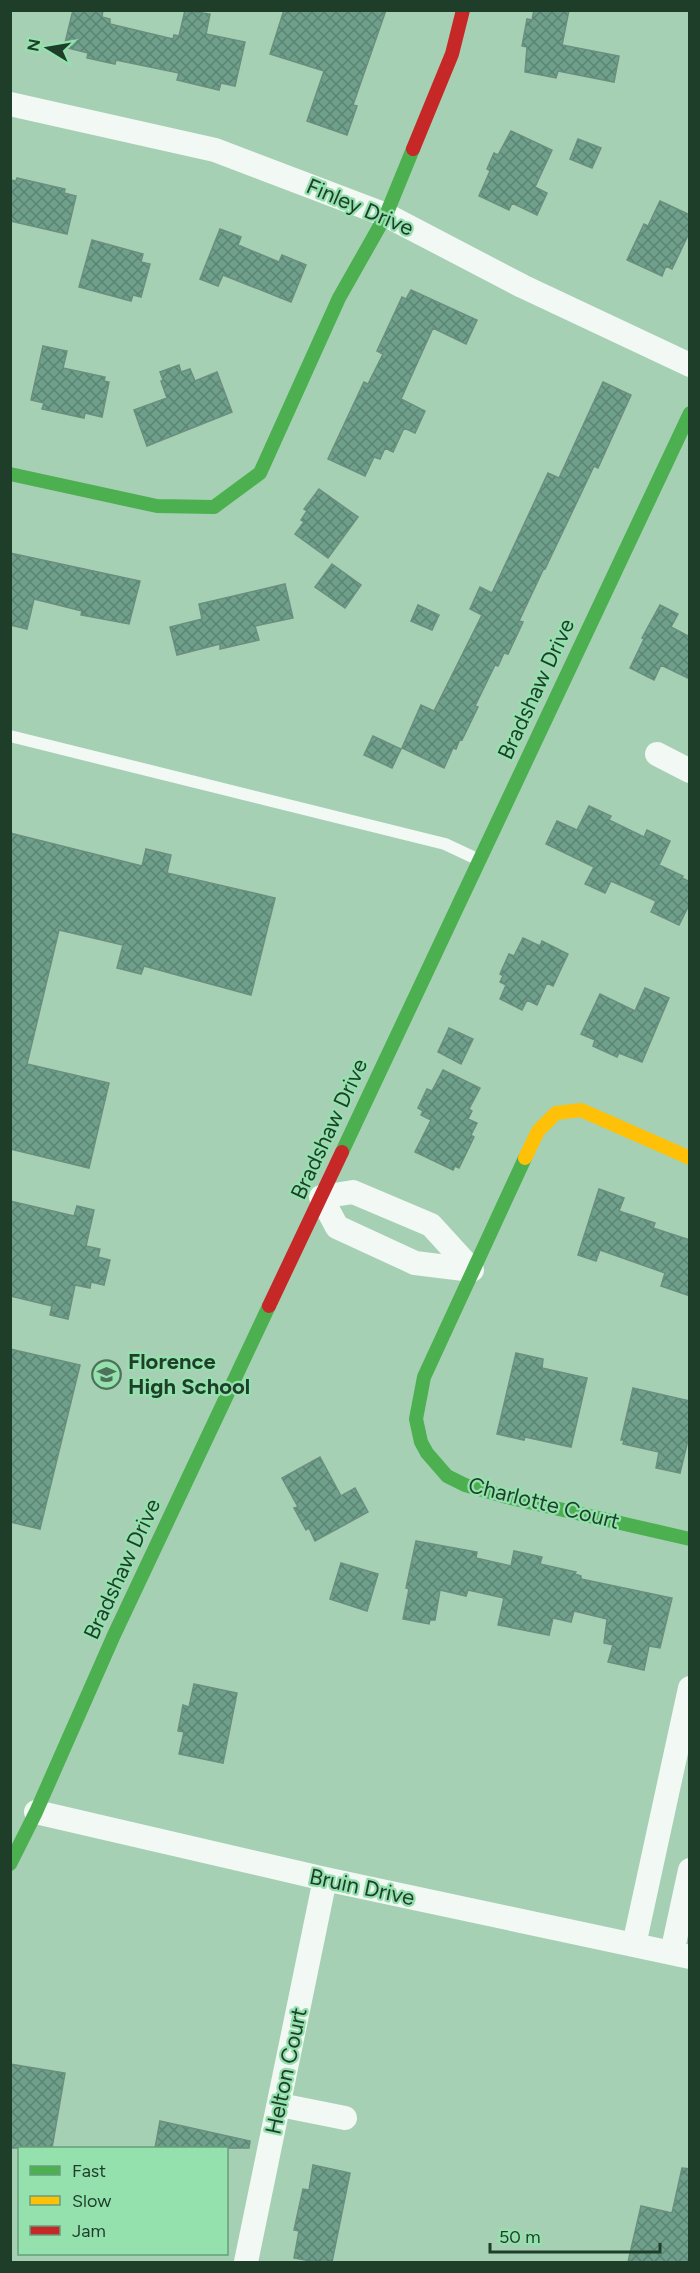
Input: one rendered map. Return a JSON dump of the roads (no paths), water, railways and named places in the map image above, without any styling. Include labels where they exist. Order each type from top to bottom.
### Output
[{"type":"street","points":[[10,474],[157,506],[214,507],[260,473],[339,298],[386,215],[452,54],[463,10]]},
{"type":"street","name":"Finley Drive","points":[[10,104],[215,150],[386,215],[522,286],[690,365]]},
{"type":"street","name":"Bradshaw Drive","points":[[10,1864],[36,1812],[114,1635],[690,413]]},
{"type":"street","points":[[657,754],[690,771]]},
{"type":"street","name":"Charlotte Court","points":[[690,1158],[581,1110],[556,1113],[538,1131],[424,1377],[415,1406],[416,1430],[427,1455],[448,1478],[486,1492],[690,1539]]},
{"type":"street","points":[[353,1192],[432,1225],[472,1270],[415,1263],[338,1227],[321,1197],[353,1192]]},
{"type":"street","points":[[634,1946],[690,1688]]},
{"type":"street","name":"Bruin Drive","points":[[36,1812],[325,1879],[681,1955]]},
{"type":"street","points":[[681,1955],[690,1870]]},
{"type":"street","name":"Helton Court","points":[[246,2262],[325,1879]]},
{"type":"street","points":[[280,2105],[345,2118]]},
{"type":"lane","points":[[10,736],[445,844],[478,859]]},
{"type":"place","name":"Florence High School","points":[[107,1374]]}]
